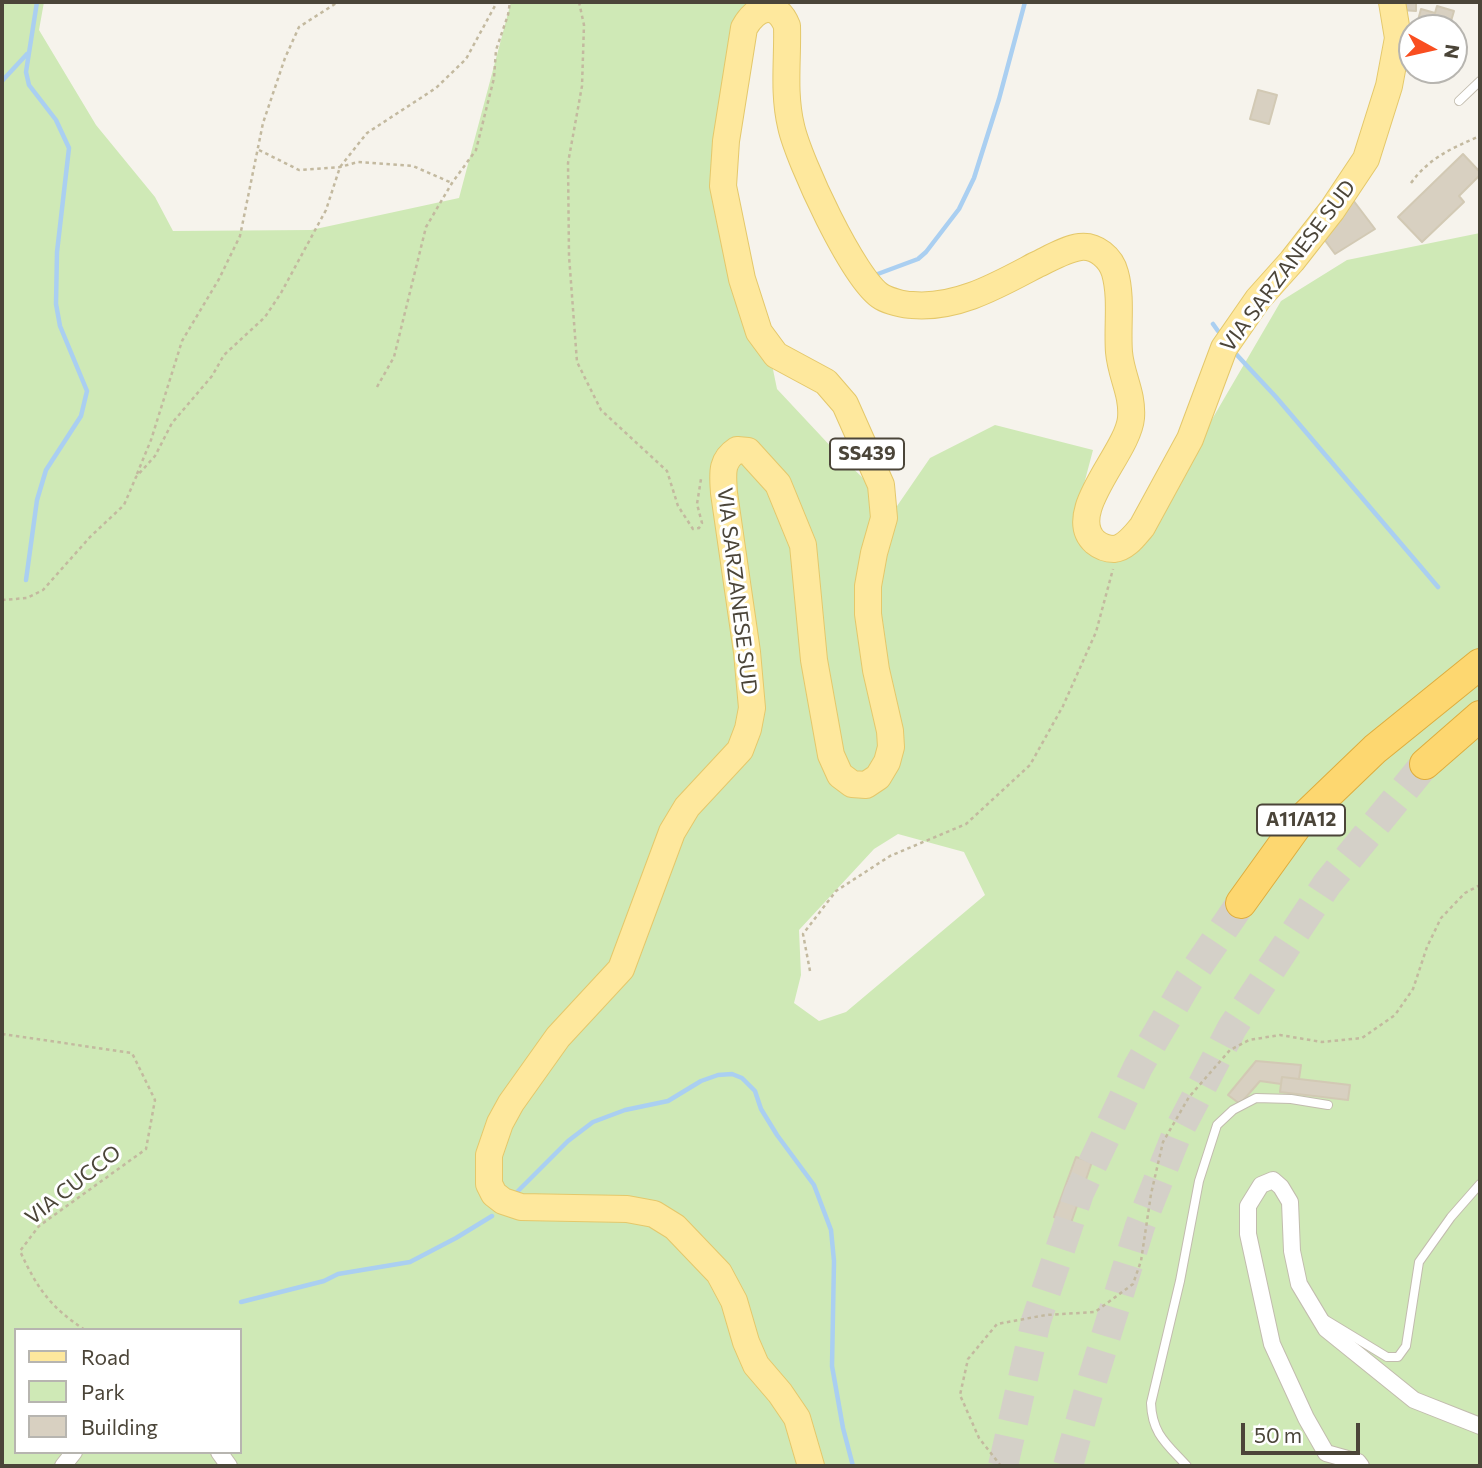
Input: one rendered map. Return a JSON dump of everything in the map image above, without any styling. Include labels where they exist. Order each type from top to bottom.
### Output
[{"type":"highway","name":"A11/A12","points":[[1241,904],[1300,821],[1375,749],[1480,664]]},
{"type":"highway","points":[[1425,764],[1480,716]]},
{"type":"main road","name":"VIA SARZANESE SUD","points":[[811,1466],[797,1418],[756,1365],[734,1301],[719,1273],[675,1227],[653,1214],[627,1209],[511,1205],[494,1194],[489,1184],[489,1154],[500,1124],[512,1103],[558,1037],[621,970],[672,832],[687,807],[740,750],[744,740],[752,708],[722,469],[727,456],[737,450],[748,451],[778,484],[803,545],[814,660],[831,755],[840,775],[852,784],[866,785],[878,777],[887,762],[891,747],[868,614],[868,586],[884,518],[881,485],[845,404],[826,382],[776,355],[758,332],[743,279],[723,186],[726,141],[744,27],[751,15],[760,9],[768,8],[784,17],[788,26],[785,92],[791,127],[800,156],[814,190],[861,276],[881,297],[912,305],[962,300],[992,289],[1054,256],[1080,247],[1102,253],[1112,264],[1118,292],[1120,362],[1132,399],[1131,422],[1084,519],[1091,538],[1099,546],[1119,549],[1142,527],[1167,485],[1190,439],[1224,348],[1258,299],[1332,210],[1366,159],[1389,86],[1398,38],[1392,2]]},
{"type":"street","points":[[1361,1466],[1358,1462],[1326,1452],[1306,1418],[1272,1344],[1248,1234],[1248,1206],[1261,1185],[1273,1180],[1290,1202],[1292,1251],[1299,1284],[1326,1329],[1414,1400],[1480,1426]]},
{"type":"lane","points":[[1459,101],[1480,81]]},
{"type":"lane","points":[[1187,1466],[1166,1443],[1152,1422],[1151,1403],[1180,1280],[1199,1181],[1217,1125],[1233,1110],[1256,1098],[1292,1099],[1328,1105]]},
{"type":"lane","points":[[1318,1316],[1387,1357],[1398,1357],[1406,1346],[1419,1262],[1451,1217],[1480,1184]]},
{"type":"path","points":[[2,600],[27,598],[43,590],[90,537],[124,505],[151,440],[182,341],[219,279],[240,236],[263,123],[285,58],[299,27],[338,2]]},
{"type":"path","points":[[136,477],[155,456],[172,423],[212,376],[224,355],[265,317],[281,293],[326,210],[340,167],[367,133],[436,88],[466,59],[497,2]]},
{"type":"path","points":[[377,387],[394,357],[426,227],[452,183],[476,150],[494,78],[496,50],[510,2]]},
{"type":"path","points":[[579,2],[584,25],[582,86],[568,163],[569,256],[577,362],[601,410],[667,471],[678,506],[694,529],[699,528],[702,523],[698,504],[701,479],[709,477],[723,483]]},
{"type":"path","points":[[1411,184],[1422,167],[1448,149],[1480,136]]},
{"type":"path","points":[[259,150],[299,170],[340,167],[358,162],[413,166],[452,183]]},
{"type":"path","points":[[810,971],[803,934],[836,891],[890,856],[966,824],[1030,765],[1063,706],[1096,632],[1119,549]]},
{"type":"path","name":"VIA CUCCO","points":[[2,1034],[132,1053],[155,1100],[146,1149],[39,1226],[20,1251],[34,1282],[61,1314],[82,1328]]},
{"type":"green space","points":[[2,2],[44,2],[39,30],[96,125],[155,197],[173,231],[311,230],[459,198],[511,2],[788,2],[745,40],[723,185],[769,350],[777,389],[835,451],[895,509],[930,458],[995,425],[1093,450],[1074,522],[1095,555],[1140,550],[1183,469],[1281,301],[1347,260],[1480,233],[1480,1466],[2,1466]],"holes":[[[898,834],[964,852],[985,895],[846,1012],[819,1021],[794,1003],[801,975],[799,930],[874,849]]]},
{"type":"building","points":[[1401,2],[1416,2],[1416,11],[1401,10]]},
{"type":"building","points":[[1437,6],[1454,11],[1453,14],[1420,14],[1421,9],[1435,13]]},
{"type":"building","points":[[1258,90],[1277,95],[1269,124],[1250,119]]},
{"type":"building","points":[[1463,154],[1480,175],[1459,196],[1464,202],[1422,242],[1398,217]]},
{"type":"building","points":[[1353,200],[1375,229],[1335,254],[1321,235]]},
{"type":"building","points":[[1256,1061],[1301,1065],[1299,1079],[1282,1077],[1281,1084],[1260,1081],[1240,1104],[1228,1095]]},
{"type":"building","points":[[1282,1077],[1350,1085],[1348,1100],[1280,1092]]},
{"type":"building","points":[[1076,1157],[1092,1162],[1071,1223],[1054,1217]]},
{"type":"waterway","points":[[26,580],[37,500],[46,470],[81,416],[87,391],[60,326],[56,304],[57,252],[69,148],[56,120],[29,85],[26,72],[37,2]]},
{"type":"waterway","points":[[875,275],[918,259],[959,209],[974,178],[1025,2]]},
{"type":"waterway","points":[[2,81],[27,54]]},
{"type":"waterway","points":[[1213,324],[1218,331]]},
{"type":"waterway","points":[[1236,354],[1438,587]]},
{"type":"waterway","points":[[515,1194],[568,1141],[593,1122],[625,1110],[668,1101],[701,1081],[718,1075],[732,1074],[742,1078],[755,1091],[761,1109],[777,1135],[814,1185],[831,1230],[834,1261],[832,1366],[853,1466]]},
{"type":"waterway","points":[[241,1302],[324,1281],[338,1274],[410,1262],[492,1216]]},
{"type":"tunnel","points":[[1068,1466],[1140,1226],[1176,1136],[1232,1028],[1327,884],[1425,764]]},
{"type":"tunnel","points":[[1003,1466],[1036,1321],[1079,1193],[1138,1067],[1188,981],[1241,903]]}]
